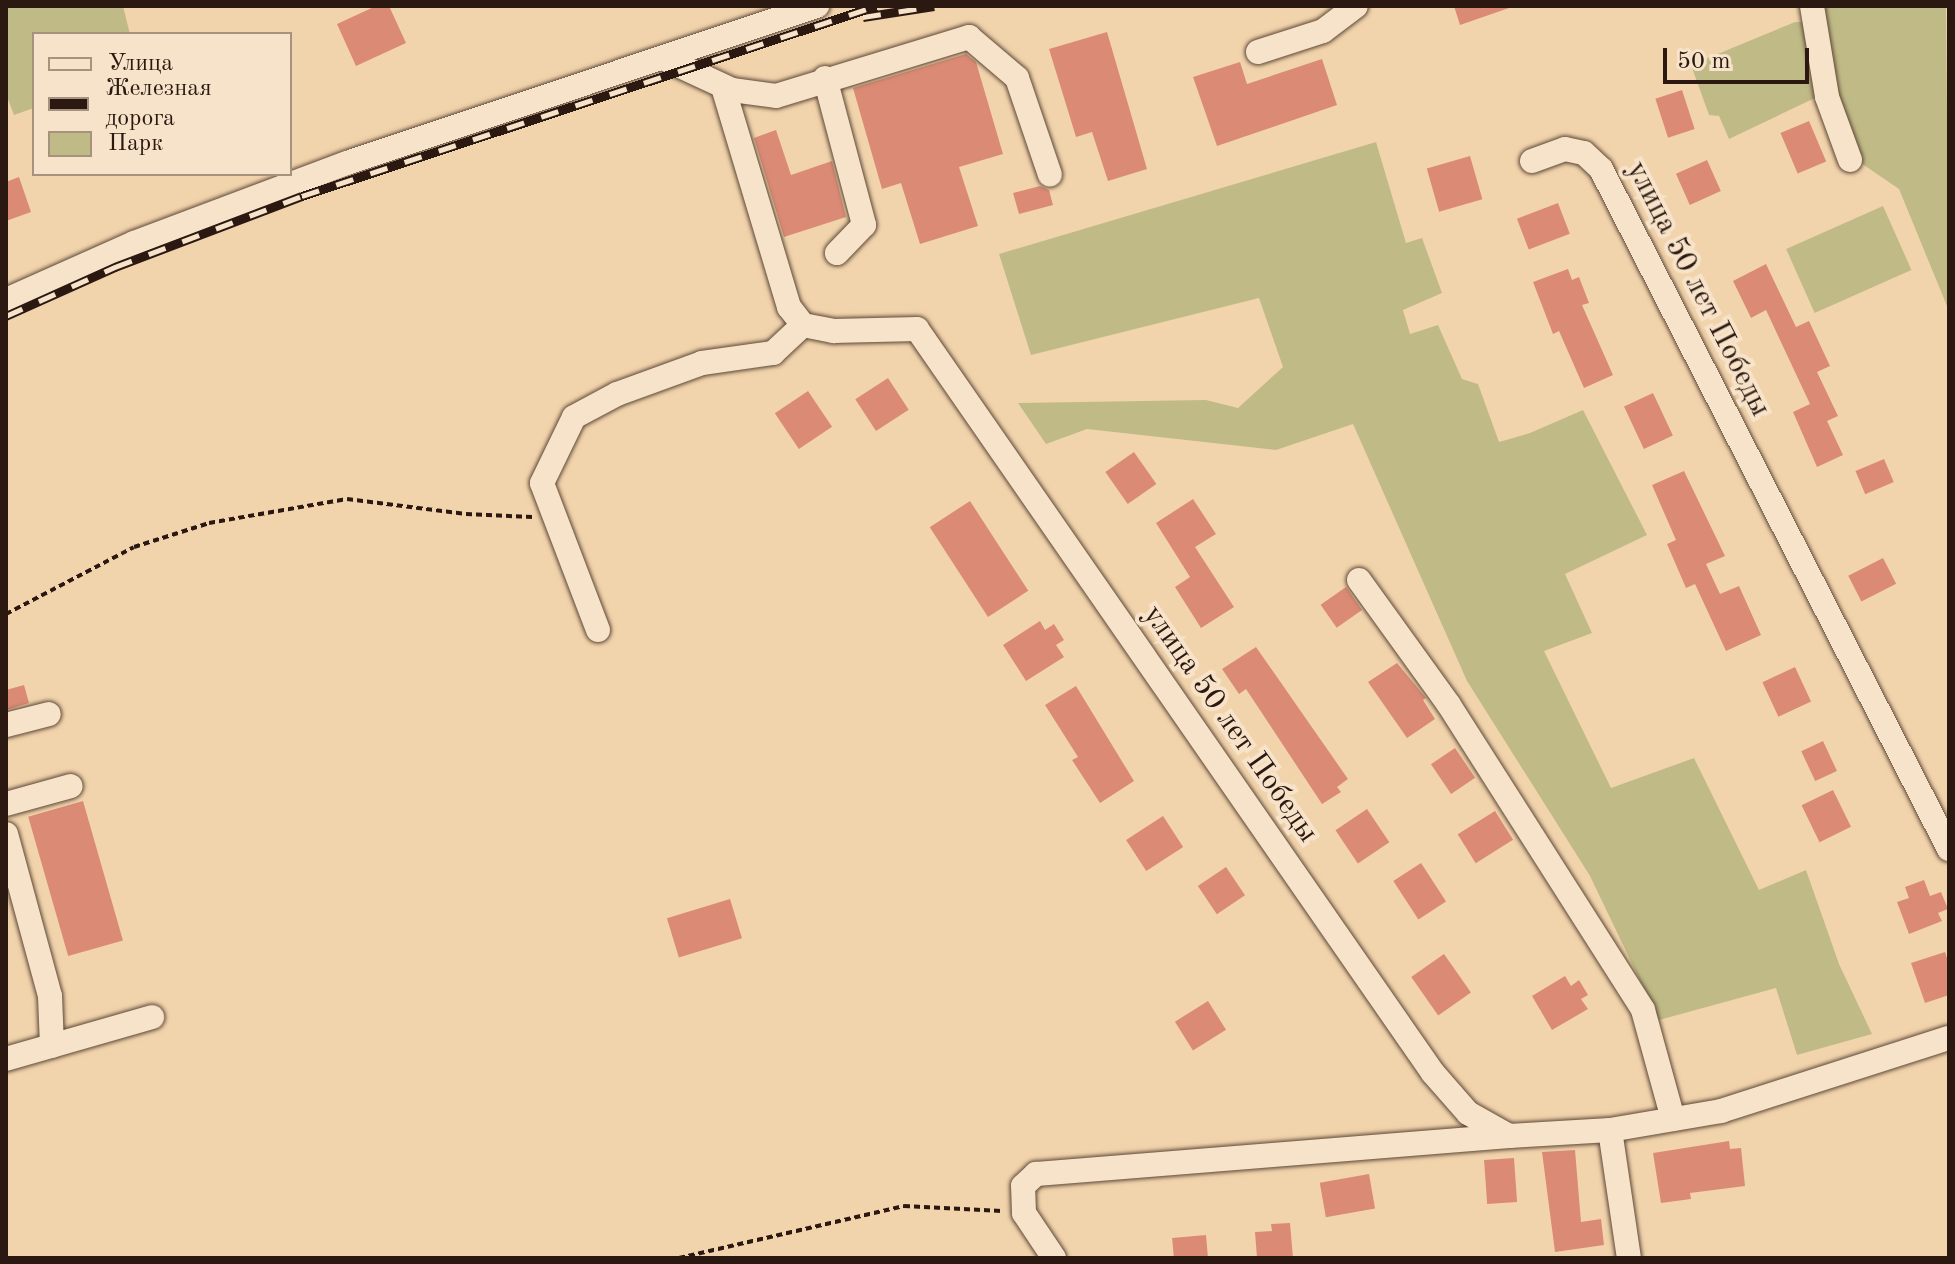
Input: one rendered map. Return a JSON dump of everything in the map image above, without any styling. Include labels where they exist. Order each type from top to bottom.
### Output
[{"type":"street","points":[[6,300],[134,243],[333,168],[817,6]]},
{"type":"street","points":[[1258,52],[1323,31],[1356,6]]},
{"type":"street","points":[[1812,6],[1827,97],[1850,160]]},
{"type":"street","points":[[663,58],[723,87],[776,96],[825,78],[969,37],[1017,78],[1050,175]]},
{"type":"street","points":[[825,78],[864,225],[837,253]]},
{"type":"street","points":[[598,630],[542,483],[574,417],[617,394],[702,363],[773,353],[803,325],[789,307],[723,87]]},
{"type":"street","name":"улица 50 лет Победы","points":[[1532,161],[1565,149],[1584,153],[1601,169],[1949,849]]},
{"type":"street","name":"улица 50 лет Победы","points":[[803,325],[834,331],[882,327],[917,329],[1433,1073],[1468,1113],[1509,1136]]},
{"type":"street","points":[[1359,580],[1449,705],[1643,1010],[1673,1119]]},
{"type":"street","points":[[6,725],[49,714]]},
{"type":"street","points":[[6,804],[71,786]]},
{"type":"street","points":[[6,834],[50,996],[52,1046]]},
{"type":"street","points":[[6,1059],[152,1017]]},
{"type":"street","points":[[1054,1258],[1024,1213],[1023,1186],[1036,1174],[1610,1130],[1721,1111],[1949,1038]]},
{"type":"street","points":[[1610,1130],[1629,1258]]},
{"type":"path","points":[[6,614],[134,547],[209,523],[347,499],[466,514],[555,517]]},
{"type":"path","points":[[679,1258],[904,1206],[1024,1213]]},
{"type":"green space","points":[[6,6],[123,6],[130,32],[32,32],[32,109],[14,115],[6,94]]},
{"type":"green space","points":[[1822,6],[1946,6],[1949,311],[1899,189],[1858,161],[1836,103]]},
{"type":"green space","points":[[1795,22],[1802,22],[1817,97],[1729,139],[1719,116],[1709,115],[1691,65]]},
{"type":"green space","points":[[1376,142],[1406,243],[1422,238],[1442,293],[1403,310],[1410,334],[1438,325],[1462,379],[1478,384],[1499,442],[1530,433],[1583,410],[1647,535],[1565,574],[1592,633],[1544,651],[1611,788],[1694,758],[1759,890],[1806,870],[1839,964],[1872,1034],[1797,1055],[1776,988],[1659,1020],[1590,876],[1467,681],[1353,424],[1276,450],[1087,429],[1046,444],[1018,403],[1206,400],[1238,408],[1283,367],[1259,298],[1031,355],[999,254]]},
{"type":"green space","points":[[1883,206],[1911,270],[1815,313],[1786,249]]},
{"type":"building","points":[[376,6],[389,6],[406,43],[356,66],[337,24]]},
{"type":"building","points":[[1454,6],[1508,6],[1509,8],[1460,25]]},
{"type":"building","points":[[1107,32],[1147,169],[1108,181],[1092,132],[1076,137],[1049,49]]},
{"type":"building","points":[[966,54],[976,62],[1003,154],[959,167],[978,226],[920,244],[901,183],[882,189],[853,88]]},
{"type":"building","points":[[1322,59],[1337,105],[1217,146],[1193,77],[1240,62],[1247,84]]},
{"type":"building","points":[[1682,90],[1695,129],[1668,138],[1655,99]]},
{"type":"building","points":[[1809,121],[1826,162],[1798,174],[1780,133]]},
{"type":"building","points":[[776,130],[791,175],[832,161],[846,217],[784,237],[754,138]]},
{"type":"building","points":[[1470,156],[1482,199],[1439,212],[1427,168]]},
{"type":"building","points":[[1707,160],[1721,191],[1690,205],[1676,174]]},
{"type":"building","points":[[19,177],[31,212],[6,221],[6,182]]},
{"type":"building","points":[[1040,186],[1049,190],[1053,205],[1019,214],[1013,193]]},
{"type":"building","points":[[1558,203],[1570,234],[1529,250],[1517,219]]},
{"type":"building","points":[[1766,264],[1796,327],[1809,321],[1830,366],[1817,372],[1838,416],[1827,421],[1843,455],[1817,467],[1793,412],[1810,404],[1766,310],[1751,318],[1733,281]]},
{"type":"building","points":[[1568,269],[1572,280],[1579,277],[1589,303],[1582,305],[1613,375],[1584,388],[1559,331],[1553,334],[1533,282]]},
{"type":"building","points":[[888,378],[909,410],[876,431],[855,399]]},
{"type":"building","points":[[808,391],[832,427],[799,449],[775,413]]},
{"type":"building","points":[[1653,393],[1673,436],[1644,449],[1624,407]]},
{"type":"building","points":[[1134,452],[1156,484],[1128,504],[1105,472]]},
{"type":"building","points":[[1884,459],[1894,482],[1865,494],[1855,471]]},
{"type":"building","points":[[1684,471],[1725,556],[1706,564],[1720,594],[1739,586],[1761,635],[1726,651],[1695,584],[1686,588],[1667,544],[1676,540],[1652,485]]},
{"type":"building","points":[[1193,499],[1216,534],[1195,547],[1234,607],[1201,628],[1175,587],[1190,577],[1156,523]]},
{"type":"building","points":[[970,501],[1028,591],[988,617],[930,527]]},
{"type":"building","points":[[1883,558],[1896,584],[1861,602],[1848,576]]},
{"type":"building","points":[[1346,587],[1362,610],[1337,628],[1321,605]]},
{"type":"building","points":[[1040,621],[1045,630],[1054,624],[1064,640],[1056,645],[1064,657],[1026,681],[1003,645]]},
{"type":"building","points":[[1256,647],[1348,779],[1337,787],[1341,792],[1322,804],[1246,689],[1239,694],[1222,669]]},
{"type":"building","points":[[1397,663],[1426,698],[1423,700],[1435,719],[1407,738],[1368,682]]},
{"type":"building","points":[[1795,667],[1811,701],[1778,717],[1762,682]]},
{"type":"building","points":[[24,685],[29,703],[6,710],[6,690]]},
{"type":"building","points":[[1076,686],[1134,781],[1100,803],[1072,760],[1078,757],[1045,705]]},
{"type":"building","points":[[1823,741],[1837,771],[1815,781],[1801,751]]},
{"type":"building","points":[[1455,748],[1475,778],[1451,794],[1431,764]]},
{"type":"building","points":[[1833,790],[1851,827],[1820,842],[1802,805]]},
{"type":"building","points":[[83,801],[123,940],[68,956],[28,817]]},
{"type":"building","points":[[1367,809],[1389,842],[1358,863],[1335,830]]},
{"type":"building","points":[[1495,811],[1513,840],[1476,863],[1458,834]]},
{"type":"building","points":[[1163,816],[1183,847],[1146,871],[1126,840]]},
{"type":"building","points":[[1421,863],[1446,902],[1418,920],[1393,881]]},
{"type":"building","points":[[1226,867],[1245,895],[1217,914],[1198,886]]},
{"type":"building","points":[[1924,880],[1930,896],[1941,892],[1948,909],[1938,913],[1942,921],[1909,934],[1897,902],[1909,898],[1905,887]]},
{"type":"building","points":[[730,899],[742,938],[679,958],[667,918]]},
{"type":"building","points":[[1945,952],[1949,964],[1949,995],[1925,1003],[1911,963]]},
{"type":"building","points":[[1444,954],[1471,993],[1438,1015],[1411,977]]},
{"type":"building","points":[[1565,976],[1571,986],[1579,980],[1588,995],[1581,999],[1588,1009],[1552,1030],[1532,996]]},
{"type":"building","points":[[1208,1001],[1226,1030],[1193,1051],[1175,1022]]},
{"type":"building","points":[[1729,1141],[1730,1149],[1741,1148],[1745,1186],[1690,1193],[1691,1199],[1661,1203],[1653,1153]]},
{"type":"building","points":[[1575,1150],[1581,1222],[1601,1219],[1604,1245],[1555,1252],[1542,1152]]},
{"type":"building","points":[[1514,1158],[1517,1202],[1487,1204],[1484,1160]]},
{"type":"building","points":[[1369,1174],[1375,1208],[1326,1217],[1320,1183]]},
{"type":"building","points":[[1290,1223],[1293,1258],[1257,1258],[1255,1232],[1272,1231],[1271,1224]]},
{"type":"building","points":[[1206,1235],[1208,1258],[1174,1258],[1172,1238]]},
{"type":"railway","points":[[6,316],[115,267],[302,196],[876,6]]},
{"type":"railway","points":[[863,17],[934,6]]}]
